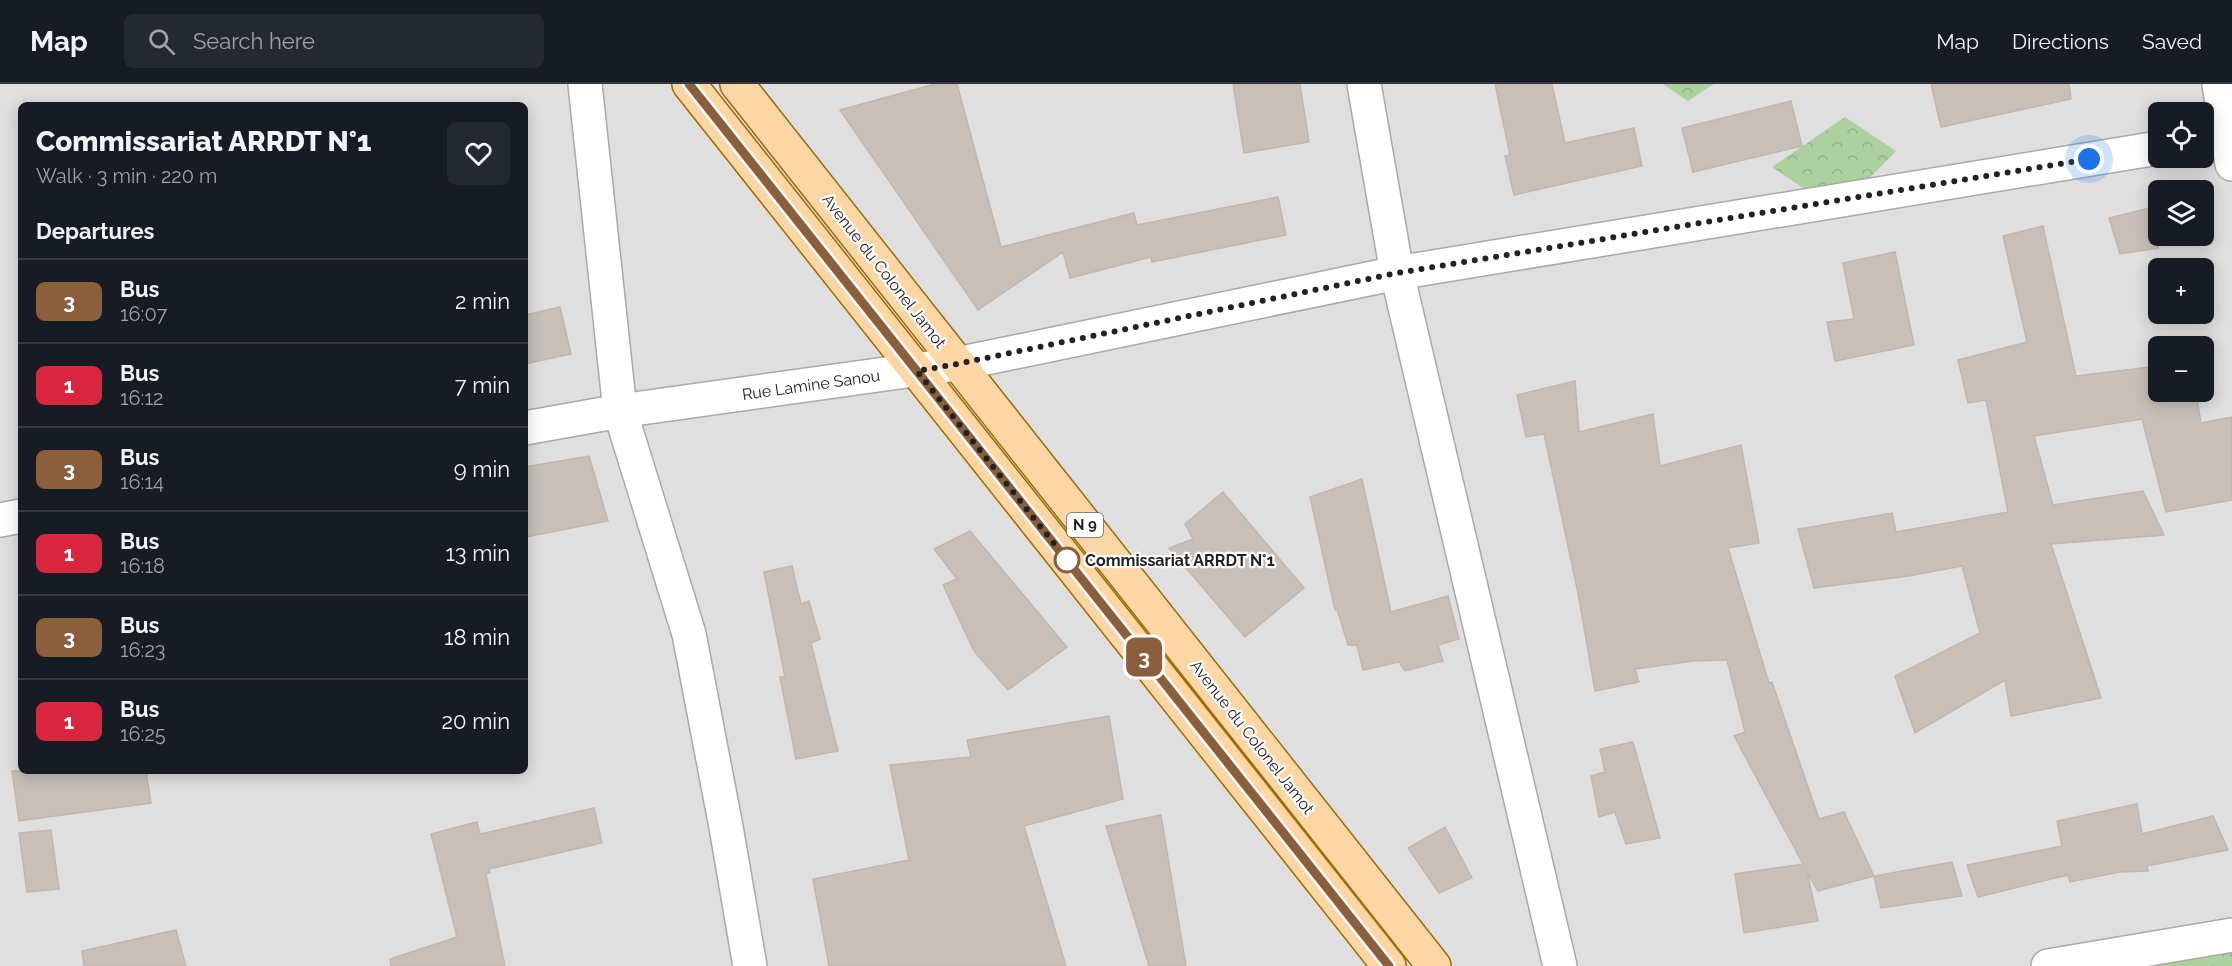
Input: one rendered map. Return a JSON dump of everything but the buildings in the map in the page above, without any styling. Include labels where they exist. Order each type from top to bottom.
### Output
[{"type":"main road","name":"Avenue du Colonel Jamot","points":[[689,84],[1389,966]]},
{"type":"main road","name":"Avenue du Colonel Jamot","points":[[737,84],[1434,966]]},
{"type":"street","points":[[585,84],[620,411],[689,634],[750,966]]},
{"type":"street","points":[[1364,84],[1397,273],[1560,966]]},
{"type":"street","points":[[2219,84],[2224,144]]},
{"type":"street","name":"Rue Lamine Sanou","points":[[528,427],[620,411],[917,371],[1397,273],[2148,150]]},
{"type":"street","points":[[0,519],[18,516]]},
{"type":"street","points":[[2048,966],[2232,935]]},
{"type":"shaded area","points":[[0,84],[2232,84],[2232,966],[0,966]]},
{"type":"green space","points":[[1663,84],[1714,84],[1688,101]]},
{"type":"green space","points":[[1845,117],[1896,151],[1837,211],[1772,167]]},
{"type":"green space","points":[[2232,945],[2232,966],[2104,966]]},
{"type":"bus line","name":"3","points":[[689,84],[1389,966]]},
{"type":"place","name":"Commissariat ARRDT N°1","points":[[1067,560]]},
{"type":"route","points":[[1067,560],[917,371],[1397,273],[2089,159]]}]
